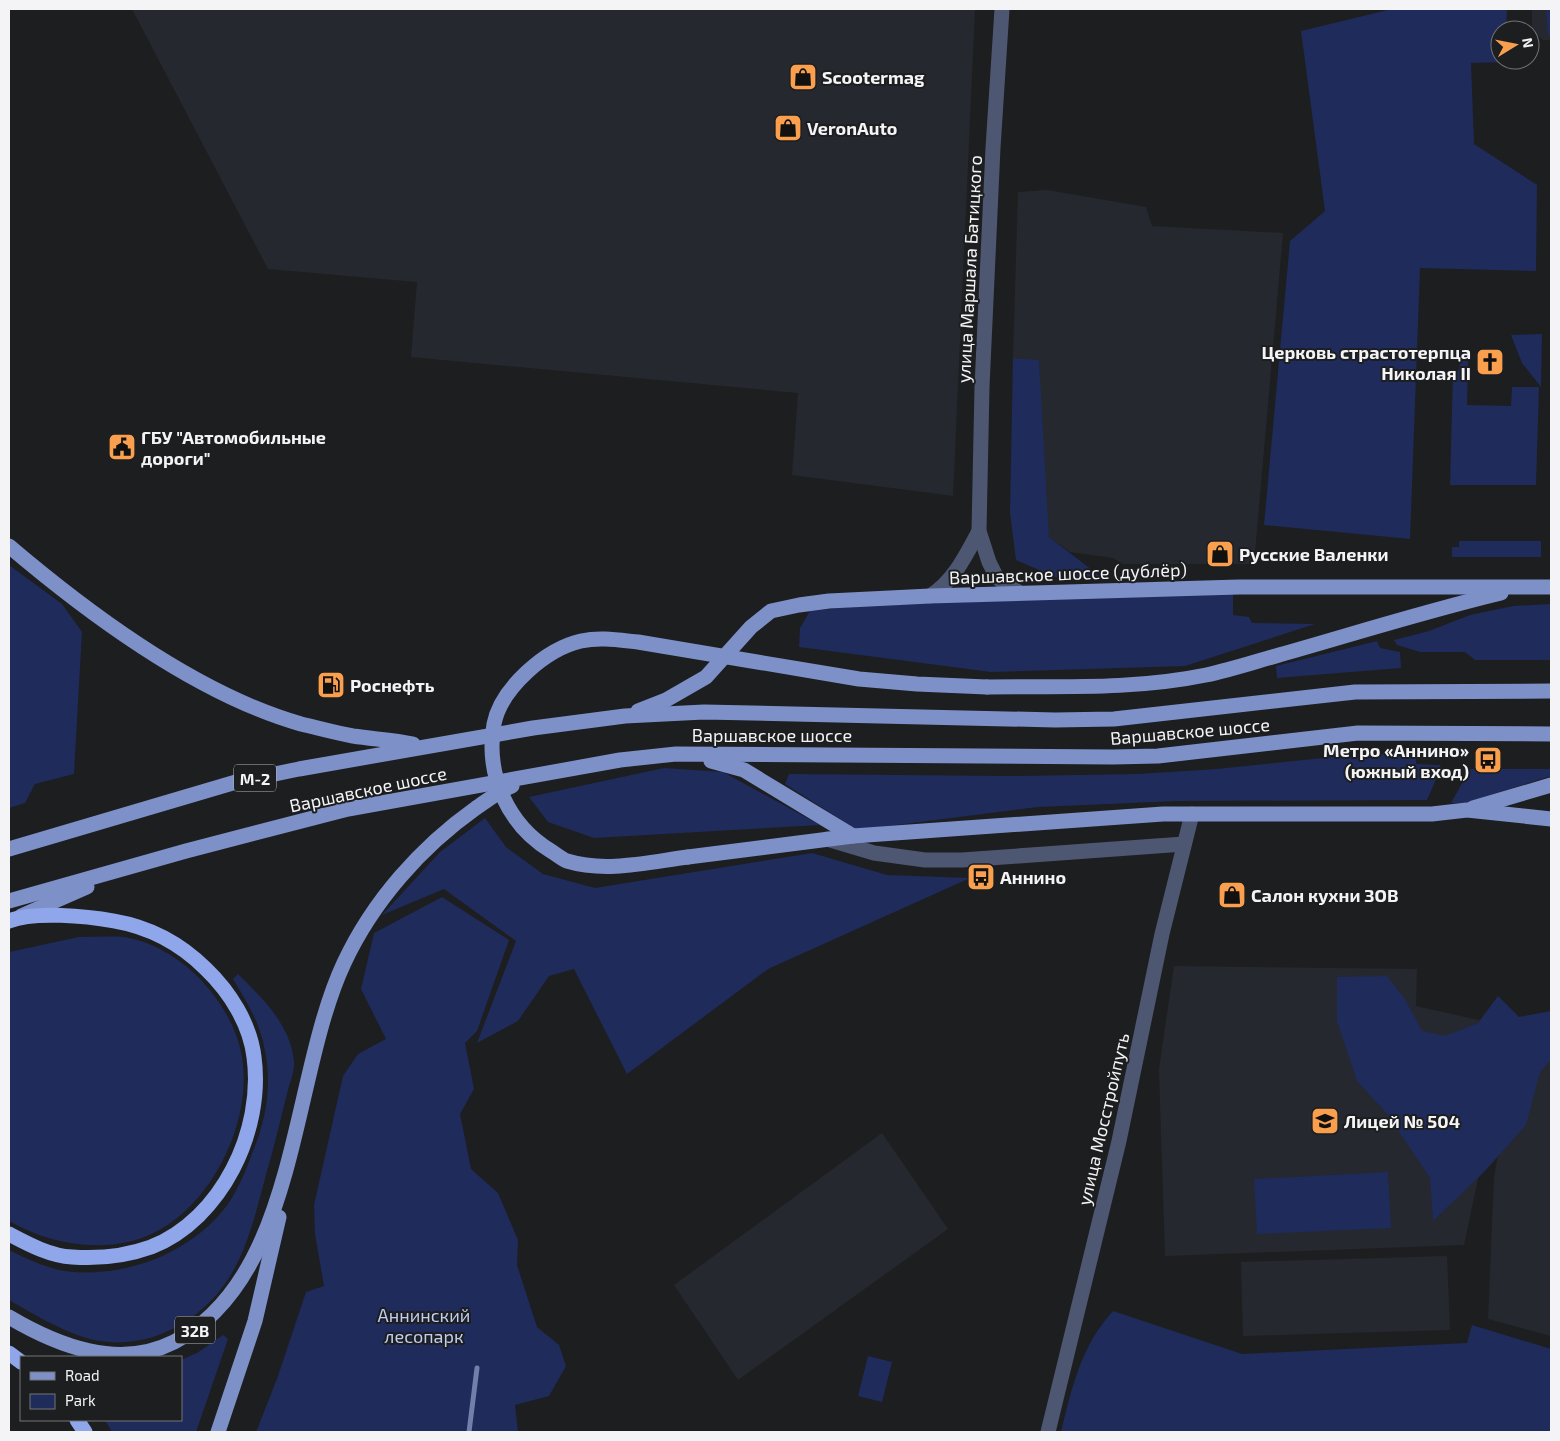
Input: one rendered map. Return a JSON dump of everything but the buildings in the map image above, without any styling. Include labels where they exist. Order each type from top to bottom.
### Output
[{"type":"highway","points":[[9,1234],[33,1247],[71,1257],[112,1257],[151,1247],[182,1229],[210,1205],[231,1172],[246,1137],[256,1096],[254,1056],[242,1018],[221,984],[193,956],[161,936],[128,923],[92,917],[58,916],[11,920]]},
{"type":"highway","points":[[9,1353],[20,1361]]},
{"type":"highway","points":[[78,1421],[84,1432]]},
{"type":"main road","points":[[9,546],[64,591],[178,670],[253,706],[300,723],[352,736],[424,746]]},
{"type":"main road","points":[[1527,586],[1443,607],[1206,675],[1159,682],[1087,686],[917,684],[859,679],[638,642],[601,638],[579,642],[551,654],[524,675],[506,696],[494,724],[493,757],[497,779],[511,815],[534,841],[566,860],[595,867],[852,836],[1192,814],[1432,814],[1467,810],[1551,785]]},
{"type":"main road","name":"Варшавское шоссе (дублёр)","points":[[625,716],[666,700],[706,677],[751,627],[771,611],[829,601],[930,596],[1239,587],[1551,586]]},
{"type":"main road","name":"Варшавское шоссе","points":[[9,849],[236,782],[424,746],[533,728],[625,716],[704,712],[1114,719],[1355,692],[1551,691]]},
{"type":"main road","name":"Варшавское шоссе","points":[[9,901],[143,863],[348,809],[620,760],[676,754],[1158,756],[1358,734],[1551,734]]},
{"type":"main road","points":[[676,754],[727,764],[744,770],[852,836]]},
{"type":"main road","points":[[218,1432],[255,1321],[271,1253],[307,1074],[326,1007],[344,962],[368,920],[397,880],[431,844],[504,789],[544,774]]},
{"type":"main road","points":[[1467,810],[1551,819]]},
{"type":"main road","points":[[11,920],[143,863]]},
{"type":"main road","name":"32B","points":[[9,1317],[54,1340],[79,1349],[106,1355],[135,1355],[163,1348],[192,1333],[220,1309],[244,1278],[265,1232],[289,1161]]},
{"type":"street","name":"улица Маршала Батицкого","points":[[1002,9],[982,377],[979,530],[989,562],[997,578],[1020,593]]},
{"type":"street","name":"улица Маршала Батицкого","points":[[930,596],[941,589],[962,563],[979,530]]},
{"type":"street","name":"улица Мосстройпуть","points":[[1048,1432],[1119,1141],[1162,934],[1192,814]]},
{"type":"street","points":[[827,839],[874,853],[925,860],[962,860],[1184,844]]},
{"type":"shaded area","points":[[132,9],[975,9],[953,496],[792,475],[798,393],[411,357],[417,282],[268,269]]},
{"type":"shaded area","points":[[1532,9],[1551,9],[1551,40],[1543,40],[1540,38],[1540,20],[1532,20]]},
{"type":"shaded area","points":[[1047,190],[1146,207],[1152,226],[1283,233],[1254,564],[1123,564],[1113,558],[1070,552],[1049,537],[1043,478],[1039,361],[1013,358],[1018,192]]},
{"type":"shaded area","name":"Лицей № 504","points":[[1174,966],[1417,969],[1416,1006],[1510,1027],[1464,1245],[1165,1256],[1159,1069]]},
{"type":"shaded area","points":[[1521,1028],[1551,1031],[1551,1336],[1488,1319],[1494,1177]]},
{"type":"shaded area","points":[[882,1133],[948,1229],[738,1380],[674,1285]]},
{"type":"shaded area","points":[[1447,1256],[1450,1330],[1243,1336],[1241,1262]]},
{"type":"green space","points":[[1392,9],[1507,9],[1506,20],[1490,20],[1490,62],[1471,63],[1474,144],[1537,185],[1536,271],[1420,268],[1410,539],[1264,525],[1290,241],[1325,211],[1301,31]]},
{"type":"green space","points":[[1546,9],[1551,9],[1551,35],[1548,35]]},
{"type":"green space","points":[[1542,334],[1541,387],[1522,363],[1511,335]]},
{"type":"green space","points":[[1013,358],[1039,360],[1049,537],[1105,580],[1062,580],[1016,560],[1010,513]]},
{"type":"green space","points":[[1461,361],[1468,361],[1467,405],[1511,406],[1512,387],[1539,387],[1536,485],[1450,485],[1453,371],[1458,371]]},
{"type":"green space","points":[[1459,541],[1541,541],[1541,557],[1452,557],[1452,547],[1459,547]]},
{"type":"green space","points":[[9,565],[62,604],[82,632],[74,774],[35,784],[25,803],[9,808]]},
{"type":"green space","points":[[1233,593],[1233,615],[1249,617],[1252,623],[1315,624],[1185,666],[991,672],[799,647],[800,628],[810,611],[858,606]]},
{"type":"green space","points":[[1551,604],[1551,660],[1475,660],[1465,652],[1420,652],[1397,645],[1394,640],[1429,631],[1470,615],[1513,606]]},
{"type":"green space","points":[[1377,641],[1380,648],[1400,652],[1401,668],[1277,678],[1276,666]]},
{"type":"green space","points":[[1416,752],[1416,764],[1440,765],[1441,768],[1427,800],[1178,801],[1038,807],[857,830],[785,784],[789,774],[1009,776],[1138,774],[1217,769],[1333,757]]},
{"type":"green space","points":[[1550,753],[1551,776],[1465,803],[1451,803],[1470,769],[1550,769]]},
{"type":"green space","points":[[664,768],[723,772],[820,825],[594,838],[548,822],[529,797]]},
{"type":"green space","points":[[485,818],[506,847],[543,874],[595,888],[812,853],[887,875],[970,878],[768,969],[627,1074],[574,969],[549,976],[518,1021],[477,1043],[516,941],[444,889],[382,915],[440,852]]},
{"type":"green space","name":"Аннинский лесопарк","points":[[442,897],[509,940],[477,1031],[465,1043],[474,1089],[460,1114],[471,1169],[498,1193],[518,1240],[517,1265],[537,1327],[559,1345],[566,1366],[549,1396],[515,1405],[518,1432],[256,1432],[277,1379],[306,1292],[324,1286],[315,1234],[314,1205],[343,1076],[358,1054],[386,1039],[361,989],[374,933]]},
{"type":"green space","points":[[79,937],[124,937],[135,939],[165,952],[184,964],[199,978],[221,1005],[232,1025],[242,1057],[244,1083],[241,1109],[233,1136],[222,1162],[208,1185],[190,1206],[170,1224],[147,1236],[112,1244],[76,1244],[58,1241],[41,1236],[9,1221],[9,952]]},
{"type":"green space","points":[[238,974],[266,1003],[281,1024],[287,1035],[294,1065],[273,1151],[249,1235],[233,1271],[221,1290],[206,1306],[188,1320],[169,1331],[149,1338],[127,1342],[105,1342],[83,1337],[54,1325],[9,1300],[9,1250],[40,1264],[64,1271],[93,1272],[133,1266],[153,1260],[189,1241],[206,1228],[231,1200],[240,1184],[258,1139],[268,1089],[267,1064],[263,1041],[253,1014],[233,979]]},
{"type":"green space","points":[[1387,976],[1405,999],[1422,1031],[1445,1036],[1478,1023],[1498,996],[1519,1017],[1551,1011],[1551,1060],[1540,1072],[1526,1125],[1484,1172],[1433,1221],[1430,1178],[1387,1114],[1357,1081],[1337,1021],[1337,977]]},
{"type":"green space","points":[[1388,1172],[1391,1228],[1257,1234],[1254,1179]]},
{"type":"green space","points":[[1113,1311],[1242,1354],[1467,1343],[1472,1325],[1551,1349],[1551,1432],[1061,1432],[1069,1399],[1085,1353],[1102,1324]]},
{"type":"green space","points":[[223,1335],[228,1339],[196,1432],[112,1432],[106,1421],[182,1421],[182,1360],[197,1353]]},
{"type":"green space","points":[[868,1356],[892,1362],[882,1402],[858,1396]]},
{"type":"waterway","points":[[469,1432],[477,1368]]},
{"type":"place","name":"Scootermag","points":[[803,77]]},
{"type":"place","name":"VeronAuto","points":[[788,128]]},
{"type":"place","name":"Церковь страстотерпца Николая II","points":[[1490,362]]},
{"type":"place","name":"ГБУ \"Автомобильные дороги\"","points":[[122,447]]},
{"type":"place","name":"Русские Валенки","points":[[1220,554]]},
{"type":"place","name":"Роснефть","points":[[331,685]]},
{"type":"place","name":"Метро «Аннино» (южный вход)","points":[[1488,760]]},
{"type":"place","name":"Аннино","points":[[981,877]]},
{"type":"place","name":"Салон кухни ЗОВ","points":[[1232,895]]},
{"type":"place","name":"Лицей № 504","points":[[1325,1121]]}]
